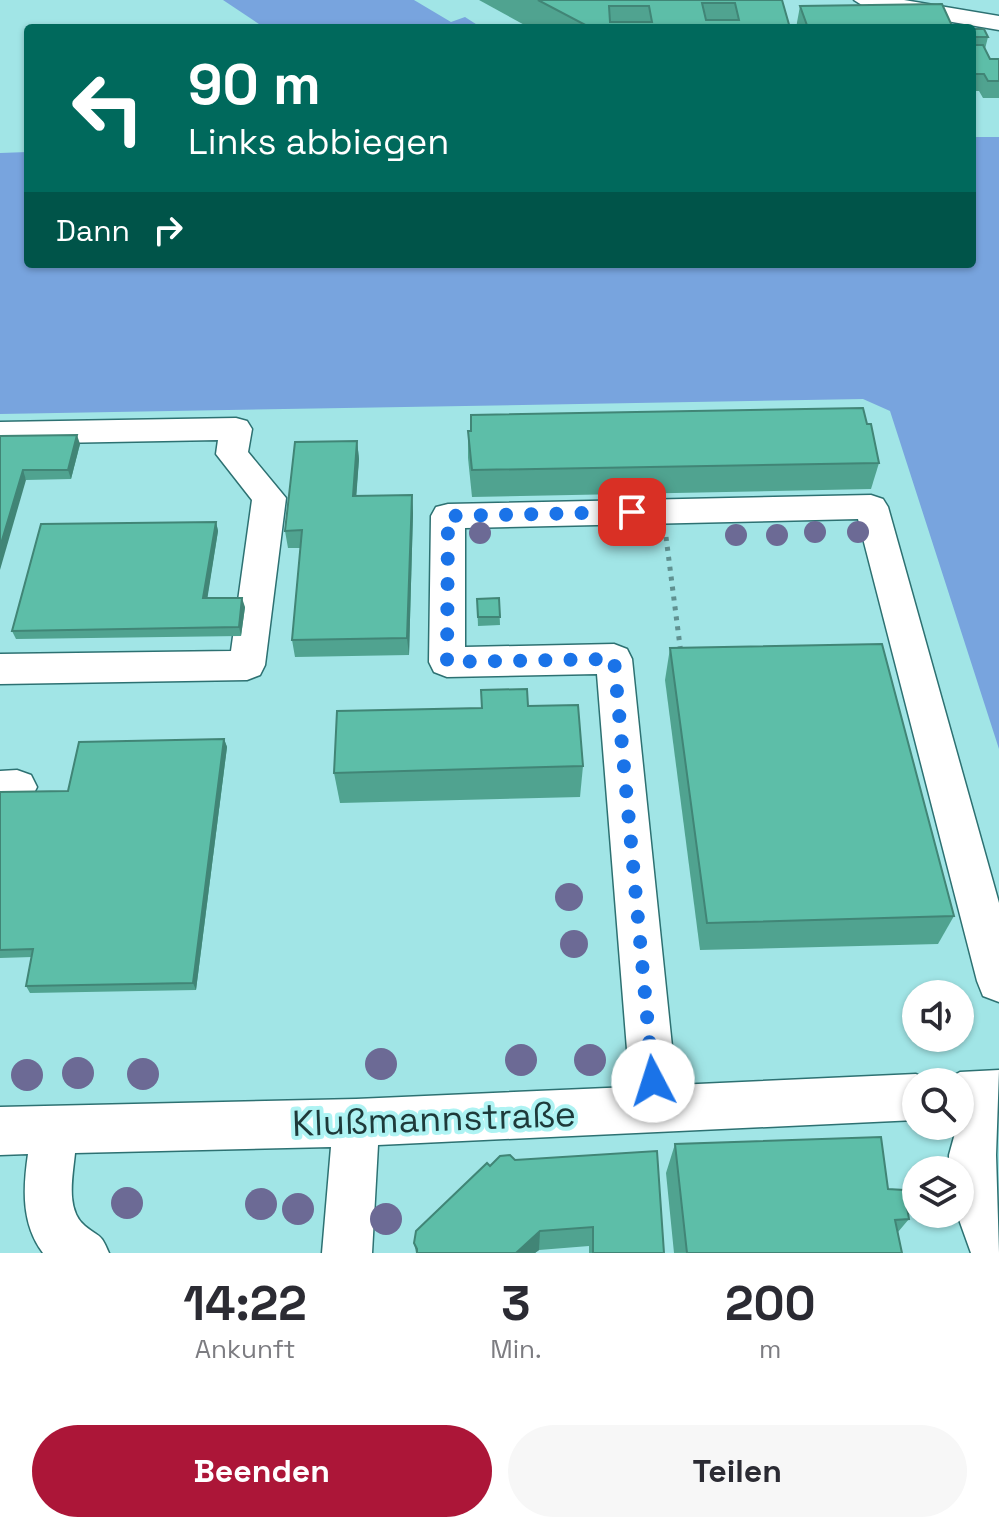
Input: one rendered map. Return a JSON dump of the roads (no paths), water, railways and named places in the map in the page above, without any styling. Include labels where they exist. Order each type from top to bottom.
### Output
[{"type":"street","points":[[865,0],[999,23]]},
{"type":"street","points":[[954,0],[999,7]]},
{"type":"street","points":[[0,433],[236,429],[232,454],[269,498],[247,665],[0,669]]},
{"type":"street","points":[[655,1109],[614,659],[447,662],[448,516],[871,507],[999,981]]},
{"type":"street","points":[[974,1094],[999,1093]]},
{"type":"street","name":"Klußmannstraße","points":[[0,1131],[356,1123],[902,1098]]},
{"type":"street","points":[[996,1253],[976,1198],[972,1167],[973,1143],[980,1125],[999,1103]]},
{"type":"street","points":[[347,1253],[356,1123]]},
{"type":"street","points":[[54,1130],[49,1210],[52,1226],[59,1239],[84,1253]]},
{"type":"water","points":[[223,0],[414,0],[451,22],[465,17],[476,24],[259,24]]},
{"type":"water","points":[[976,137],[999,137],[999,749],[890,411],[863,399],[0,414],[0,153],[24,152],[24,268],[976,268]]}]
